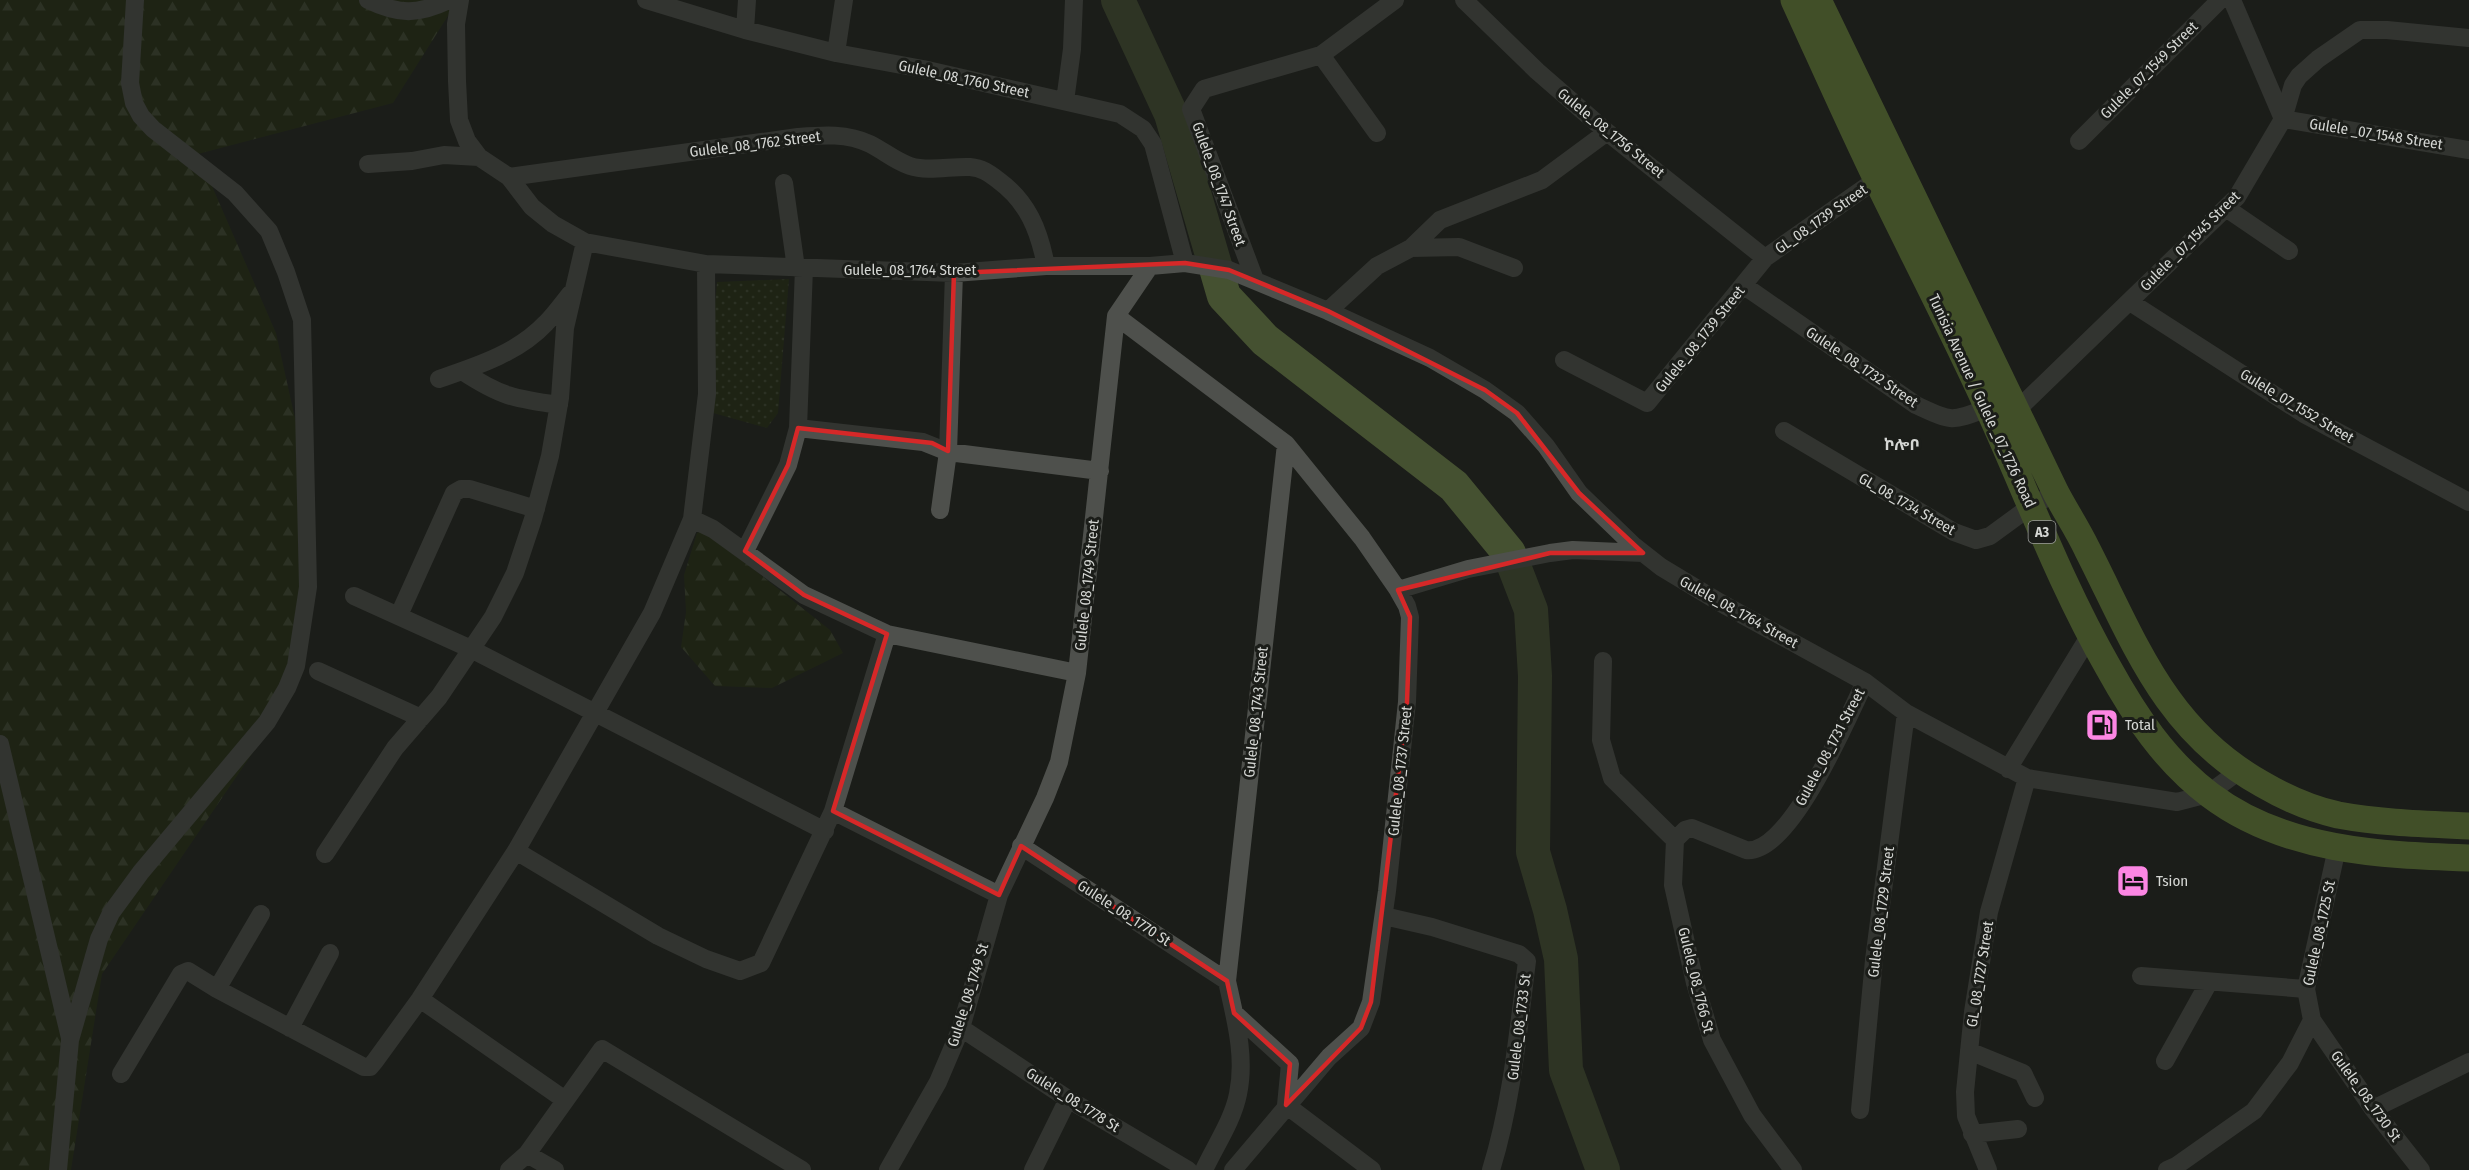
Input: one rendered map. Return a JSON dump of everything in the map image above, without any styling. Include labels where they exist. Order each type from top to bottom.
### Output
[{"type":"highway","name":"Tunisia Avenue / Gulele _07_1726 Road","points":[[1794,0],[1876,179],[1988,408],[2064,583],[2090,635],[2142,725],[2177,766],[2208,794],[2248,819],[2286,835],[2337,848],[2469,858]]},
{"type":"highway","name":"Tunisia Avenue / Gulele _07_1726 Road","points":[[1818,0],[2056,493],[2086,547],[2130,638],[2184,722],[2198,737],[2239,771],[2282,795],[2337,814],[2410,824],[2469,826]]},
{"type":"street","points":[[58,1170],[70,1040],[99,939],[111,913],[141,872],[267,722],[287,688],[296,666],[308,587],[302,320],[269,231],[235,193],[153,129],[141,116],[134,103],[130,83],[135,0]]},
{"type":"street","points":[[376,2],[409,13],[434,8],[449,0]]},
{"type":"street","points":[[460,0],[456,24],[459,120],[467,141],[479,157]]},
{"type":"street","name":"Gulele_08_1760 Street","points":[[646,0],[673,4],[745,30],[836,53],[923,69],[1120,114],[1143,129],[1153,144],[1185,263]]},
{"type":"street","points":[[745,30],[747,0]]},
{"type":"street","points":[[836,53],[844,0]]},
{"type":"street","points":[[1065,101],[1072,49],[1074,0]]},
{"type":"street","name":"Gulele_08_1747 Street","points":[[1255,280],[1191,109],[1204,89],[1321,55],[1395,0]]},
{"type":"street","name":"Gulele_08_1756 Street","points":[[1464,0],[1537,71],[1607,132],[1765,258]]},
{"type":"street","name":"Gulele_07_1549 Street","points":[[2079,141],[2220,0]]},
{"type":"street","points":[[2232,0],[2283,119]]},
{"type":"street","name":"Gulele _07_1545 Street","points":[[2016,411],[2237,197],[2283,119],[2289,94],[2299,76],[2318,59],[2360,30],[2387,30],[2469,38]]},
{"type":"street","points":[[1321,55],[1377,133]]},
{"type":"street","name":"Gulele _07_1548 Street","points":[[2283,119],[2469,150]]},
{"type":"street","points":[[1328,311],[1377,266],[1411,248],[1440,220],[1542,180],[1607,132]]},
{"type":"street","name":"Gulele_08_1762 Street","points":[[508,177],[798,137],[825,135],[850,137],[870,144],[914,168],[970,167],[983,169],[1015,193],[1030,215],[1041,237],[1046,266]]},
{"type":"street","points":[[368,164],[412,161],[444,155],[479,157]]},
{"type":"street","name":"Gulele_08_1764 Street","points":[[479,157],[508,177],[532,207],[553,224],[585,242],[706,264],[954,273],[1046,266],[1150,266],[1185,263],[1229,270],[1328,311],[1459,374],[1509,407],[1546,446],[1579,493],[1643,553],[1662,567],[1719,602],[1865,682],[1906,714],[2008,769],[2027,777],[2177,802],[2208,794]]},
{"type":"street","name":"GL_08_1739 Street","points":[[1765,258],[1876,179]]},
{"type":"street","points":[[745,551],[789,465],[798,428],[800,268],[784,183]]},
{"type":"street","points":[[2226,208],[2289,251]]},
{"type":"street","points":[[325,854],[395,748],[439,696],[493,617],[515,573],[550,456],[559,405],[565,328],[585,242]]},
{"type":"street","points":[[1411,248],[1459,247],[1514,268]]},
{"type":"street","name":"Gulele_08_1739 Street","points":[[1564,360],[1647,403],[1765,258]]},
{"type":"street","points":[[121,1074],[181,974],[188,971],[217,990],[358,1065],[370,1067],[420,999],[516,850],[596,714],[652,614],[692,519],[707,394],[706,264]]},
{"type":"street","points":[[1116,316],[1150,266]]},
{"type":"street","points":[[940,510],[948,452],[954,273]]},
{"type":"street","name":"Gulele_08_1732 Street","points":[[1743,285],[1916,405],[1943,418],[1955,420],[1988,408]]},
{"type":"street","points":[[439,379],[486,363],[526,341],[545,324],[574,290]]},
{"type":"street","name":"Gulele_07_1552 Street","points":[[2130,302],[2304,414],[2469,502]]},
{"type":"street","name":"Gulele_08_1737 Street","points":[[1116,316],[1286,444],[1362,538],[1398,590],[1410,617],[1407,702],[1384,916],[1371,1002],[1360,1028],[1329,1057],[1286,1105],[1233,1170]]},
{"type":"street","name":"Gulele_08_1749 Street","points":[[1021,846],[1059,762],[1077,673],[1116,316]]},
{"type":"street","points":[[462,371],[491,390],[519,400],[559,405]]},
{"type":"street","points":[[798,428],[923,441],[948,452],[1100,471]]},
{"type":"street","name":"GL_08_1734 Street","points":[[1784,431],[1954,532],[1976,540],[1990,536],[2031,506]]},
{"type":"street","name":"Gulele_08_1743 Street","points":[[1204,1170],[1238,1097],[1241,1063],[1239,1036],[1227,981],[1286,444]]},
{"type":"street","points":[[399,615],[454,493],[461,489],[470,489],[536,509]]},
{"type":"street","points":[[2031,506],[2056,493]]},
{"type":"street","points":[[692,519],[713,529],[804,595],[886,634],[1077,673]]},
{"type":"street","points":[[1398,590],[1468,569],[1550,553],[1573,550],[1643,553]]},
{"type":"street","points":[[354,596],[471,649],[825,831]]},
{"type":"street","points":[[516,850],[658,936],[706,959],[740,970],[761,963],[833,811],[886,634]]},
{"type":"street","points":[[2008,769],[2090,635]]},
{"type":"street","points":[[1603,661],[1601,740],[1612,778],[1675,840]]},
{"type":"street","points":[[318,671],[421,718]]},
{"type":"street","name":"Gulele_08_1731 Street","points":[[1675,840],[1685,830],[1692,828],[1746,850],[1762,848],[1772,840],[1791,821],[1816,780],[1865,682]]},
{"type":"street","name":"Gulele_08_1729 Street","points":[[1860,1110],[1874,960],[1906,714]]},
{"type":"street","points":[[0,744],[70,1040]]},
{"type":"street","points":[[2208,794],[2239,771]]},
{"type":"street","name":"GL_08_1727 Street","points":[[1988,1170],[1966,1116],[1965,1092],[1969,1051],[1989,912],[2027,777]]},
{"type":"street","points":[[833,811],[999,894]]},
{"type":"street","name":"Gulele_08_1766 St","points":[[1675,840],[1673,885],[1695,983],[1712,1040],[1752,1115],[1793,1170]]},
{"type":"street","name":"Gulele_08_1770 St","points":[[1021,846],[1227,981]]},
{"type":"street","name":"Gulele_08_1749 St","points":[[888,1170],[938,1082],[961,1028],[999,894],[1021,846]]},
{"type":"street","name":"Gulele_08_1725 St","points":[[2312,1020],[2306,989],[2337,848]]},
{"type":"street","points":[[217,990],[261,914]]},
{"type":"street","name":"Gulele_08_1733 St","points":[[1384,916],[1432,927],[1519,954],[1527,962],[1510,1092],[1502,1134],[1491,1170]]},
{"type":"street","points":[[290,1028],[330,953]]},
{"type":"street","points":[[2141,976],[2306,989]]},
{"type":"street","points":[[2165,1061],[2209,982]]},
{"type":"street","points":[[420,999],[565,1100]]},
{"type":"street","points":[[1234,1013],[1290,1064],[1286,1105],[1372,1170]]},
{"type":"street","points":[[2167,1170],[2254,1111],[2290,1063],[2312,1020]]},
{"type":"street","name":"Gulele_08_1730 St","points":[[2312,1020],[2373,1109],[2421,1170]]},
{"type":"street","name":"Gulele_08_1778 St","points":[[961,1028],[1068,1099],[1188,1170]]},
{"type":"street","points":[[508,1170],[527,1154],[602,1049],[802,1170]]},
{"type":"street","points":[[1969,1051],[2023,1073],[2035,1098]]},
{"type":"street","points":[[2373,1109],[2469,1062]]},
{"type":"street","points":[[1033,1170],[1068,1099]]},
{"type":"street","points":[[1972,1134],[2018,1129]]},
{"type":"street","points":[[527,1154],[555,1170]]},
{"type":"highlighted area","points":[[1185,263],[1229,270],[1328,311],[1485,390],[1517,413],[1579,493],[1643,553],[1550,553],[1398,590],[1410,617],[1407,702],[1371,1002],[1361,1028],[1286,1105],[1290,1064],[1234,1013],[1227,981],[1021,846],[999,895],[833,811],[887,634],[804,595],[745,551],[788,465],[798,428],[932,443],[948,451],[954,273]]},
{"type":"green space","points":[[0,0],[458,0],[393,103],[198,154],[276,333],[313,499],[288,701],[102,974],[71,1170],[0,1170]]},
{"type":"green space","points":[[789,279],[778,413],[767,428],[706,411],[717,282]]},
{"type":"green space","points":[[704,530],[830,630],[843,653],[772,688],[715,686],[681,647],[686,612],[684,575],[697,533]]},
{"type":"waterway","points":[[1118,0],[1171,114],[1224,296],[1265,340],[1454,486],[1509,553],[1531,610],[1535,676],[1533,852],[1561,959],[1566,1070],[1603,1170]]},
{"type":"place","name":"Total","points":[[2102,725]]},
{"type":"place","name":"Tsion","points":[[2133,881]]},
{"type":"district","name":"ኮሎቦ","points":[[1902,444]]}]
